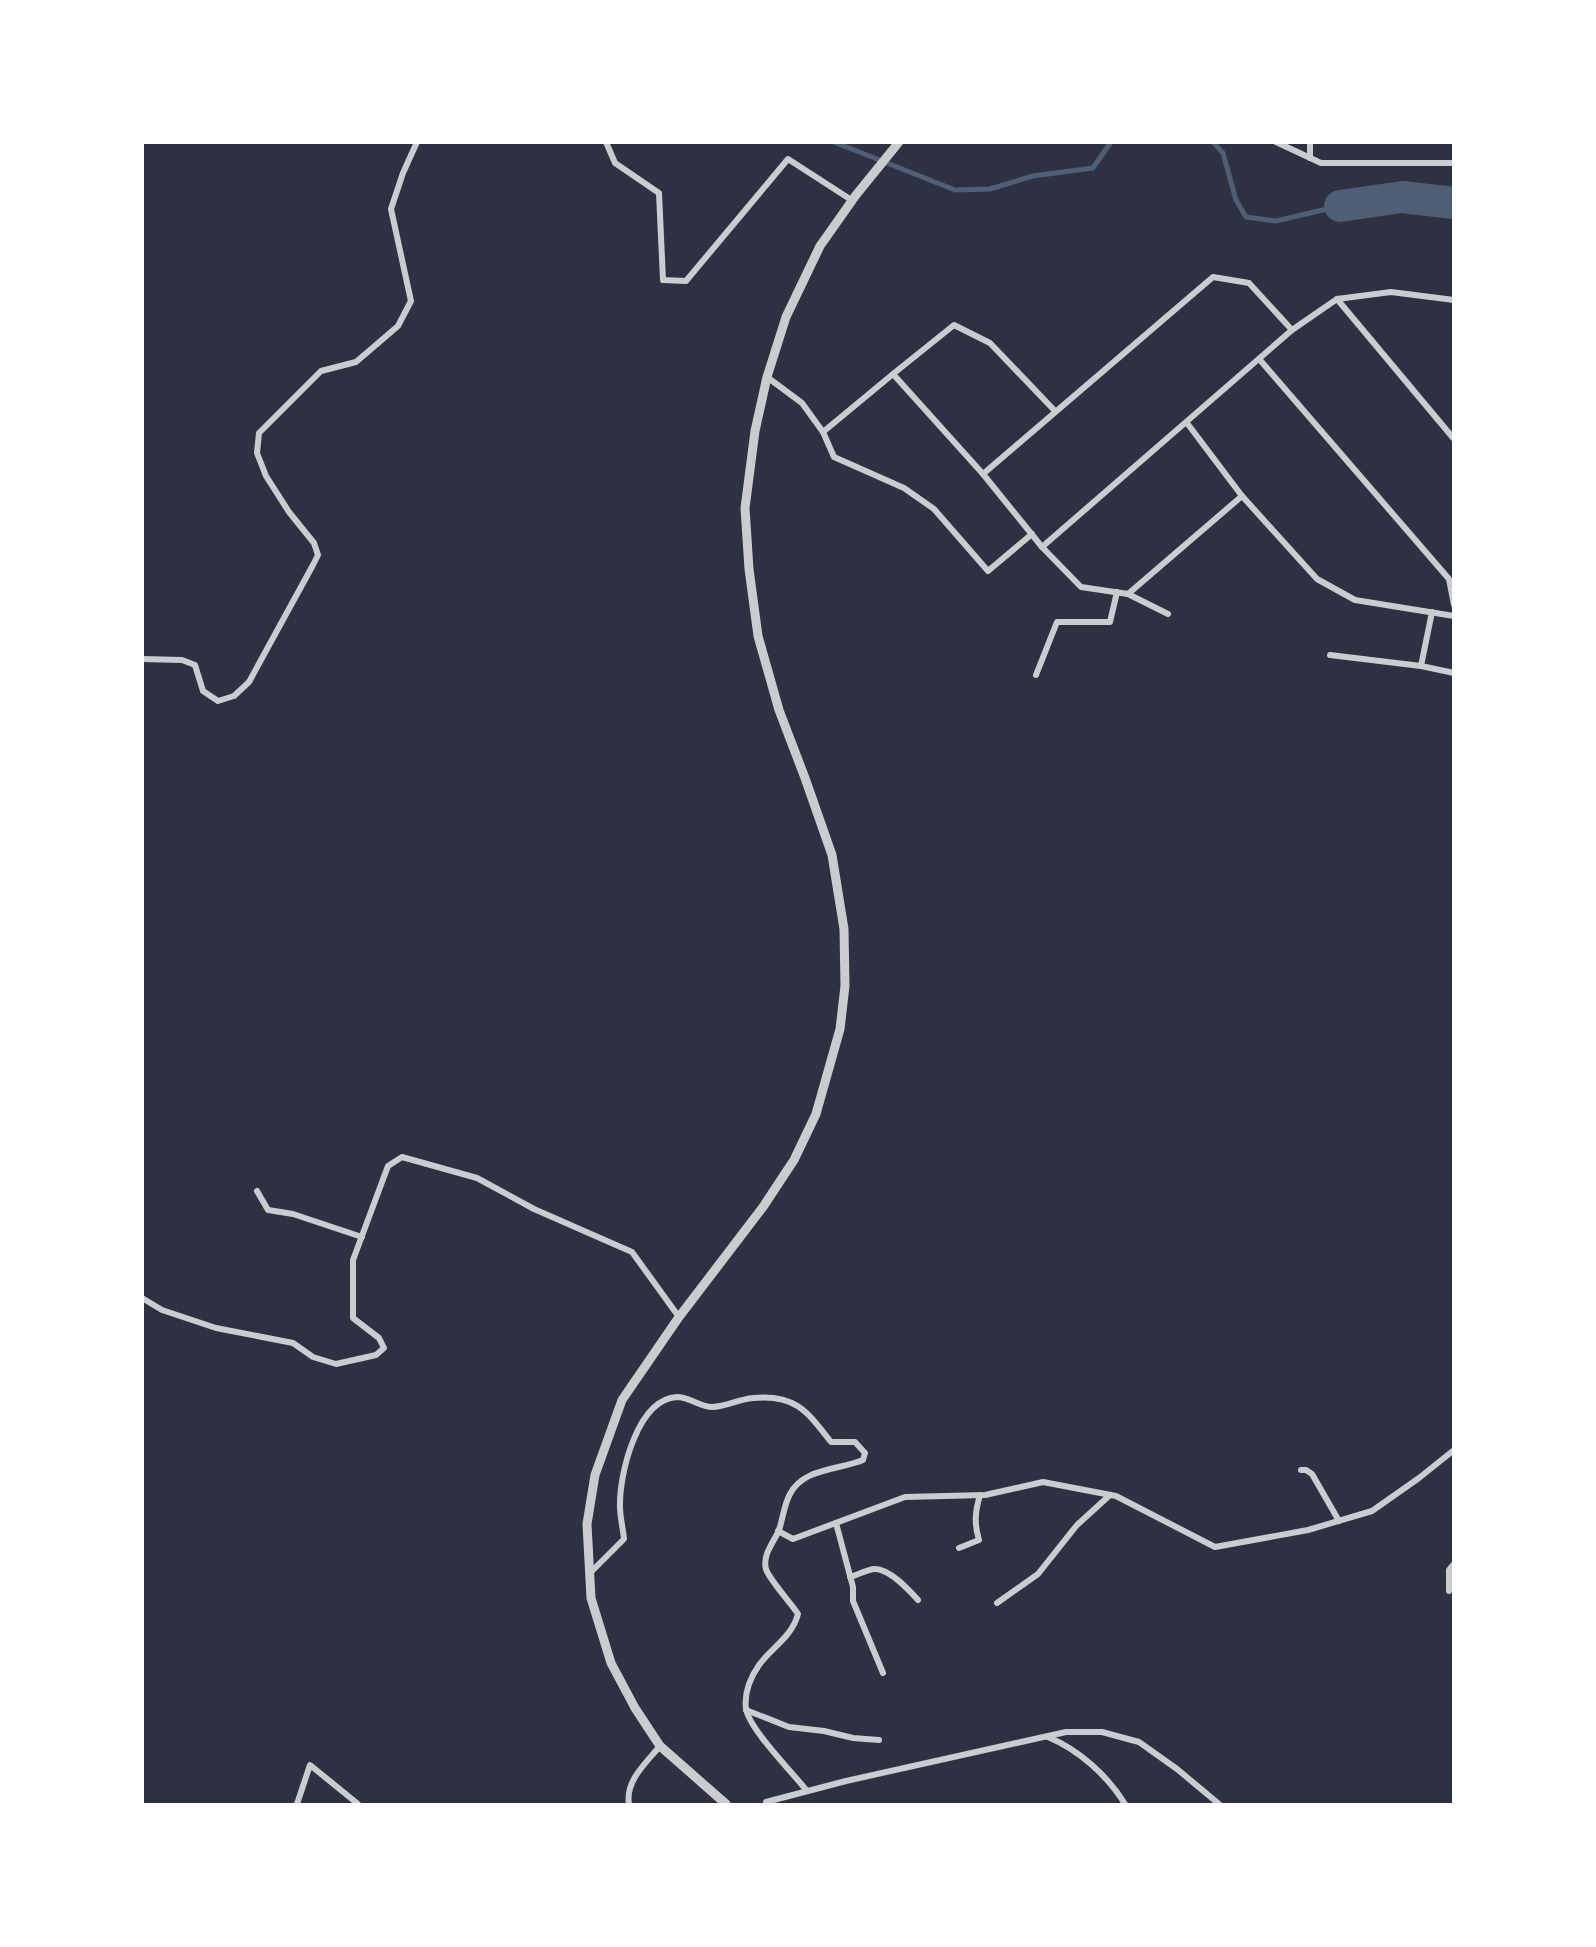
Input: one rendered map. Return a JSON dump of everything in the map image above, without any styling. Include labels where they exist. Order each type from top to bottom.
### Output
[{"type":"street","points":[[142,658],[182,660],[195,665],[203,691],[218,701],[234,696],[249,682],[313,565],[318,555],[314,543],[289,512],[266,476],[257,453],[259,433],[321,371],[356,362],[398,326],[411,301],[391,209],[403,173],[417,142]]},
{"type":"street","points":[[606,142],[615,163],[659,193],[663,280],[686,281],[788,159],[854,198]]},
{"type":"street","points":[[726,1804],[660,1746],[635,1708],[611,1663],[591,1598],[587,1524],[595,1475],[622,1400],[679,1317],[763,1207],[794,1160],[816,1114],[840,1029],[845,986],[844,929],[832,855],[779,710],[758,636],[748,568],[745,508],[755,431],[766,377],[786,316],[820,246],[854,198],[899,142]]},
{"type":"street","points":[[1276,142],[1321,163],[1454,163]]},
{"type":"street","points":[[1310,142],[1310,158]]},
{"type":"street","points":[[983,474],[1213,277],[1249,283],[1292,330]]},
{"type":"street","points":[[1042,547],[1292,330],[1337,299],[1391,292],[1454,300]]},
{"type":"street","points":[[1337,299],[1454,439]]},
{"type":"street","points":[[823,432],[954,325],[990,343],[1055,411]]},
{"type":"street","points":[[1260,360],[1451,577],[1454,605]]},
{"type":"street","points":[[893,374],[983,474],[1042,547],[1081,587],[1128,594],[1168,614]]},
{"type":"street","points":[[766,377],[802,403],[823,432],[834,457],[904,488],[934,508],[988,571],[1032,534]]},
{"type":"street","points":[[1187,423],[1242,496],[1317,579],[1355,600],[1454,616]]},
{"type":"street","points":[[1128,594],[1242,496]]},
{"type":"street","points":[[1036,675],[1057,622],[1110,622],[1117,592]]},
{"type":"street","points":[[1421,666],[1432,612]]},
{"type":"street","points":[[1329,655],[1421,666],[1454,673]]},
{"type":"street","points":[[142,1298],[162,1310],[216,1328],[293,1343],[313,1357],[336,1364],[376,1355],[384,1348],[379,1338],[353,1318],[353,1260],[388,1166],[402,1157],[477,1178],[534,1209],[632,1252],[679,1317]]},
{"type":"street","points":[[257,1191],[268,1210],[293,1214],[362,1237]]},
{"type":"street","points":[[142,1292],[149,1302]]},
{"type":"street","points":[[590,1573],[624,1539],[620,1506],[625,1462],[638,1429],[658,1403],[678,1397],[712,1407],[753,1398],[788,1400],[811,1416],[831,1442],[855,1443],[865,1453],[863,1460],[851,1465],[817,1472],[796,1484],[788,1497],[778,1531],[765,1560],[766,1571],[798,1614],[795,1626],[755,1672],[747,1688],[746,1710],[753,1725],[807,1791]]},
{"type":"street","points":[[778,1531],[793,1539],[905,1497],[980,1495],[1043,1482],[1116,1496],[1215,1547],[1308,1530],[1372,1511],[1454,1450]]},
{"type":"street","points":[[1301,1470],[1312,1474],[1339,1521]]},
{"type":"street","points":[[959,1548],[980,1540],[975,1518],[980,1495]]},
{"type":"street","points":[[997,1603],[1038,1575],[1077,1525],[1110,1495]]},
{"type":"street","points":[[836,1523],[850,1577],[853,1601],[884,1673]]},
{"type":"street","points":[[1449,1591],[1449,1570],[1454,1564]]},
{"type":"street","points":[[850,1577],[875,1569],[884,1570],[906,1587],[918,1600]]},
{"type":"street","points":[[746,1710],[789,1727],[879,1740]]},
{"type":"street","points":[[766,1802],[1066,1732],[1102,1732],[1139,1742],[1177,1769],[1219,1804]]},
{"type":"street","points":[[1047,1736],[1071,1748],[1090,1764],[1125,1804]]},
{"type":"street","points":[[629,1804],[628,1797],[635,1774],[660,1746]]},
{"type":"street","points":[[297,1804],[310,1765],[358,1804]]},
{"type":"waterway","points":[[834,142],[955,190],[990,189],[1033,176],[1093,168],[1111,142]]},
{"type":"waterway","points":[[1213,142],[1223,153],[1236,200],[1246,217],[1276,221],[1340,206]]},
{"type":"waterway","points":[[1340,206],[1402,197],[1454,203]]}]
